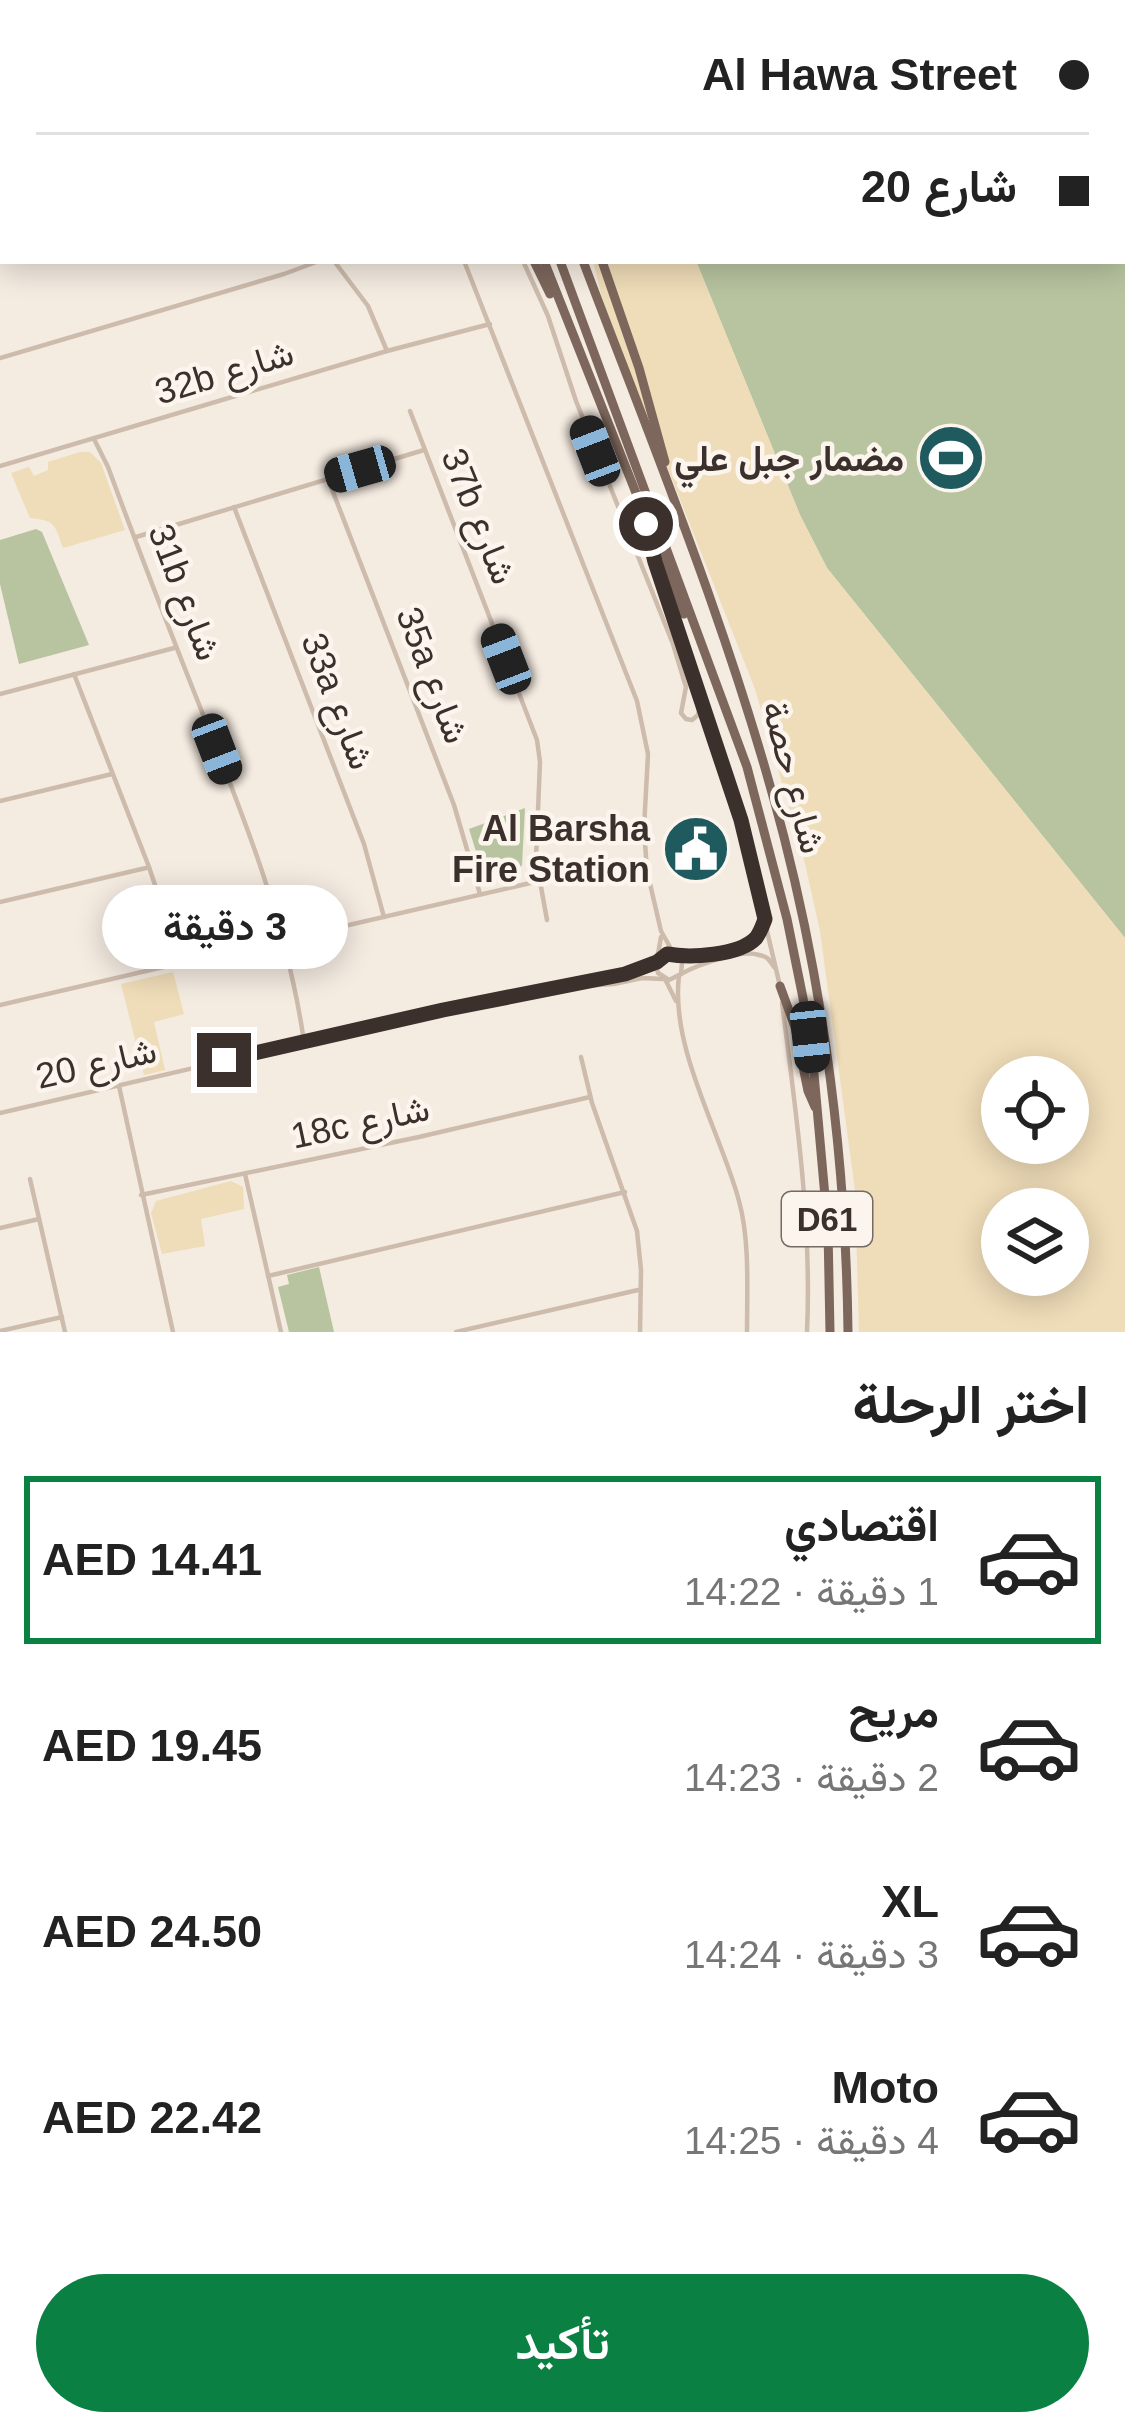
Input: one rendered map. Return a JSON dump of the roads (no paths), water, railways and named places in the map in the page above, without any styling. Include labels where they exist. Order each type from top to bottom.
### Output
[{"type":"main road","points":[[536,264],[568,324]]},
{"type":"main road","name":"D61","points":[[545,264],[568,324]]},
{"type":"main road","name":"شارع حصة","points":[[561,264],[747,767],[787,919],[810,1037],[828,1230],[830,1332]]},
{"type":"main road","name":"شارع حصة","points":[[584,264],[673,496],[746,706],[784,840],[805,932],[832,1109],[848,1332]]},
{"type":"main road","points":[[603,264],[640,368],[673,496]]},
{"type":"main road","name":"شارع حصة","points":[[568,324],[716,684]]},
{"type":"main road","points":[[779,982],[817,1110]]},
{"type":"street","points":[[0,358],[311,264]]},
{"type":"street","points":[[336,264],[368,306],[387,351]]},
{"type":"street","points":[[469,264],[641,716],[649,765],[644,855],[661,931],[683,965],[679,1006]]},
{"type":"street","name":"شارع حصة","points":[[524,264],[667,630],[686,687],[681,713],[692,720],[700,708],[685,652]]},
{"type":"street","name":"32b شارع","points":[[0,466],[489,320]]},
{"type":"street","name":"37b شارع","points":[[410,412],[537,740],[535,847],[547,920]]},
{"type":"street","name":"31b شارع","points":[[97,438],[238,804],[284,940],[307,1041]]},
{"type":"street","points":[[134,537],[424,450]]},
{"type":"street","name":"35a شارع","points":[[328,478],[454,805],[479,894]]},
{"type":"street","name":"33a شارع","points":[[234,508],[364,844],[384,916]]},
{"type":"street","points":[[646,517],[649,541],[741,820],[779,982],[804,1188],[807,1332]]},
{"type":"street","points":[[0,694],[176,645]]},
{"type":"street","points":[[74,674],[181,963]]},
{"type":"street","points":[[0,801],[112,774]]},
{"type":"street","points":[[0,902],[149,867]]},
{"type":"street","points":[[284,940],[539,881]]},
{"type":"street","points":[[316,914],[321,931]]},
{"type":"street","points":[[657,961],[667,954],[696,957],[744,946],[758,934],[765,919]]},
{"type":"street","points":[[661,931],[658,973],[679,1006],[700,1092],[741,1209],[747,1332]]},
{"type":"street","points":[[664,979],[748,953],[767,958],[779,982]]},
{"type":"street","points":[[0,1005],[219,955]]},
{"type":"street","name":"شارع 20","points":[[0,1113],[443,1010],[625,974],[657,961]]},
{"type":"street","name":"شارع 20","points":[[556,988],[664,979]]},
{"type":"street","points":[[580,1057],[638,1232],[640,1332]]},
{"type":"street","points":[[115,1086],[173,1332]]},
{"type":"street","name":"18c شارع","points":[[142,1196],[590,1097]]},
{"type":"street","points":[[245,1174],[281,1332]]},
{"type":"street","points":[[30,1180],[65,1332]]},
{"type":"street","points":[[268,1276],[626,1192]]},
{"type":"street","points":[[0,1228],[39,1220]]},
{"type":"street","points":[[457,1332],[640,1290]]},
{"type":"street","points":[[0,1331],[62,1317]]},
{"type":"place","name":"مضمار جبل علي","points":[[951,458]]},
{"type":"place","name":"Al Barsha Fire Station","points":[[696,849]]}]
